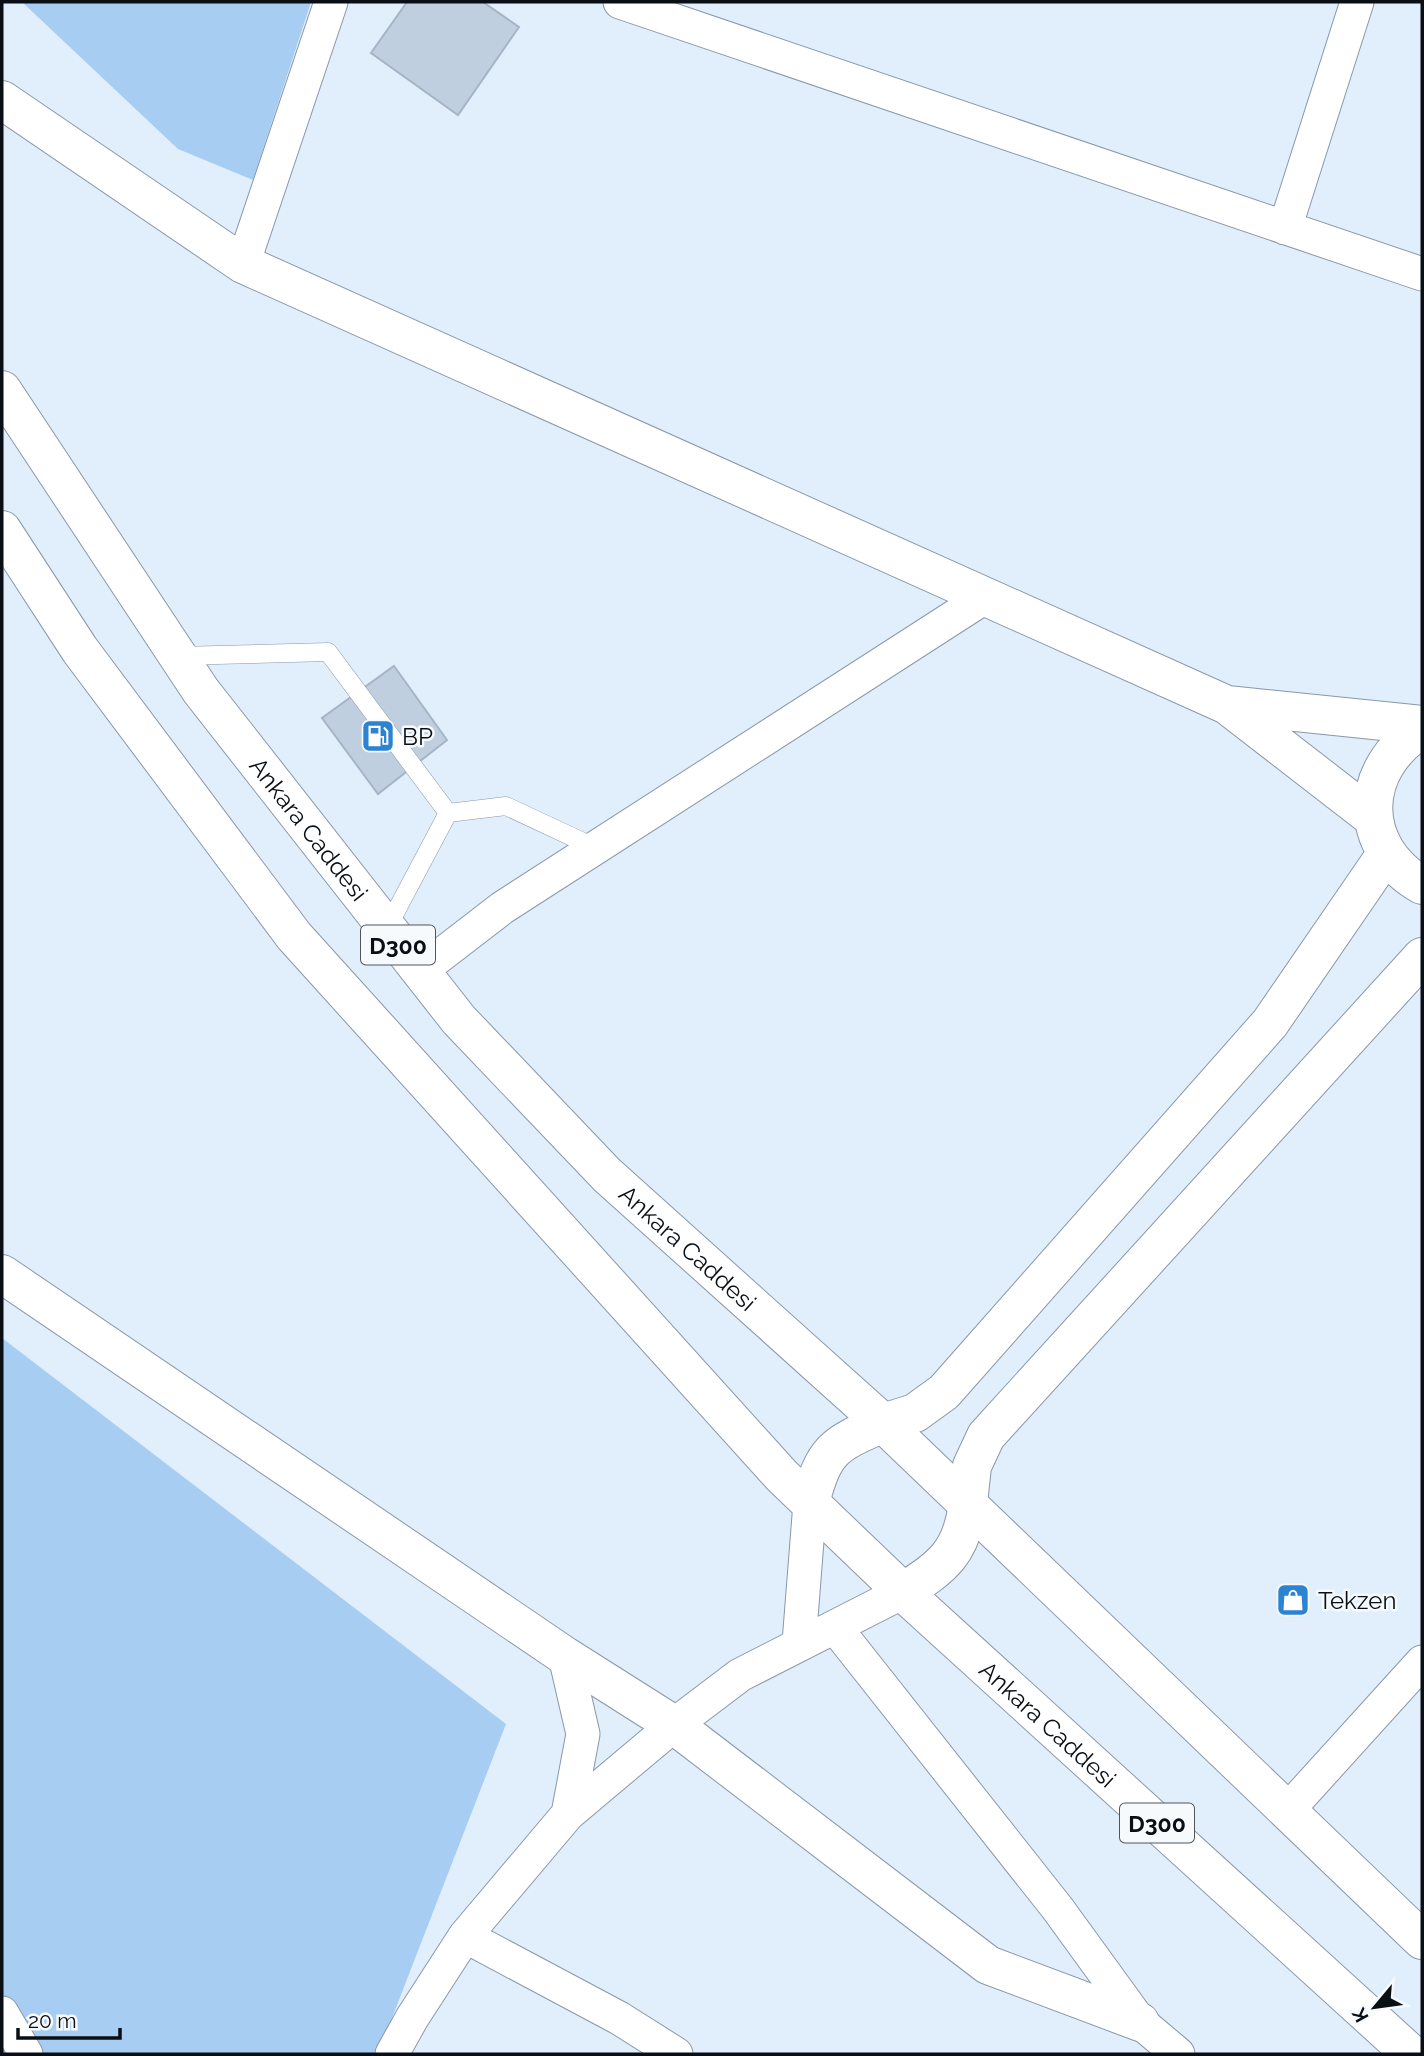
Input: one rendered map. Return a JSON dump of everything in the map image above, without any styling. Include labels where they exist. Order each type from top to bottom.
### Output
[{"type":"main road","points":[[2,100],[243,264],[1227,705],[1373,818]]},
{"type":"main road","name":"Ankara Caddesi","points":[[2,390],[201,691],[459,1020],[607,1175],[883,1423],[1422,1940]]},
{"type":"main road","name":"Ankara Caddesi","points":[[2,530],[80,650],[294,936],[810,1503],[903,1592],[1411,2054]]},
{"type":"main road","points":[[1227,705],[1422,727]]},
{"type":"main road","points":[[1422,727],[1404,740],[1385,762],[1375,789],[1373,818],[1386,854],[1405,875],[1422,885]]},
{"type":"main road","points":[[810,1503],[819,1469],[832,1449],[883,1423],[915,1413],[944,1392],[1261,1034],[1386,854]]},
{"type":"main road","points":[[903,1592],[953,1553],[965,1531],[971,1466],[986,1436],[1422,957]]},
{"type":"main road","points":[[2,1274],[565,1656],[674,1725],[988,1965],[1140,2022]]},
{"type":"street","points":[[243,264],[331,2]]},
{"type":"street","points":[[620,2],[1422,274]]},
{"type":"street","points":[[1285,228],[1357,2]]},
{"type":"street","points":[[419,972],[502,908],[985,597]]},
{"type":"street","points":[[799,1643],[810,1503]]},
{"type":"street","points":[[392,2054],[465,1936],[569,1814],[674,1725],[740,1675],[903,1592]]},
{"type":"street","points":[[835,1627],[1058,1909],[1140,2022],[1178,2054]]},
{"type":"street","points":[[565,1656],[583,1734],[569,1814]]},
{"type":"street","points":[[1286,1812],[1422,1662]]},
{"type":"street","points":[[465,1936],[619,2018],[677,2054]]},
{"type":"street","points":[[2,2013],[26,2054]]},
{"type":"lane","points":[[177,656],[328,652],[448,813]]},
{"type":"lane","points":[[448,813],[506,806],[596,848]]},
{"type":"lane","points":[[386,930],[448,813]]},
{"type":"shaded area","points":[[22,2],[311,2],[253,180],[178,149]]},
{"type":"shaded area","points":[[2,1338],[506,1724],[378,2054],[2,2054]]},
{"type":"building","points":[[407,2],[483,2],[519,27],[458,115],[371,53]]},
{"type":"building","points":[[394,666],[447,740],[378,794],[322,718]]},
{"type":"place","name":"BP","points":[[378,736]]},
{"type":"place","name":"Tekzen","points":[[1293,1600]]}]
